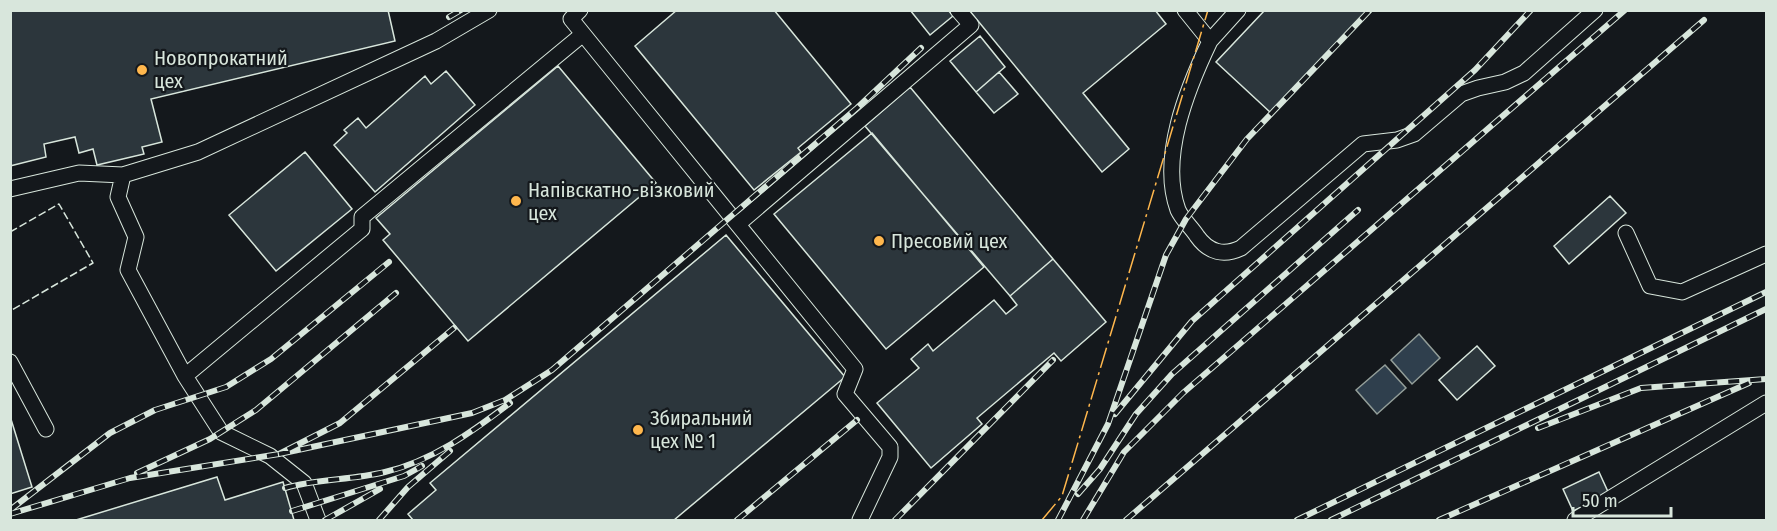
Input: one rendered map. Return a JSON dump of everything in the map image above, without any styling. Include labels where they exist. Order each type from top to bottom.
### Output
[{"type":"lane","points":[[10,189],[79,173],[123,175],[198,152],[436,41],[489,10]]},
{"type":"lane","points":[[580,10],[571,19],[855,369],[845,394],[890,447],[890,457],[860,520]]},
{"type":"lane","points":[[738,224],[970,25],[958,10]]},
{"type":"lane","points":[[1185,10],[1210,41]]},
{"type":"lane","points":[[1238,10],[1210,41],[1194,75],[1173,150],[1171,182],[1179,213],[1202,243],[1214,251],[1223,253],[1241,248],[1363,144],[1397,140],[1414,134],[1461,94],[1505,82],[1524,73],[1594,10]]},
{"type":"lane","points":[[185,376],[362,229],[362,217],[583,34]]},
{"type":"lane","points":[[123,175],[118,197],[136,237],[128,270],[185,376],[221,432],[270,456],[304,483],[318,520]]},
{"type":"lane","points":[[1626,233],[1650,286],[1682,292],[1767,254]]},
{"type":"lane","points":[[10,362],[46,429]]},
{"type":"lane","points":[[1575,520],[1767,403]]},
{"type":"water","points":[[1419,334],[1440,358],[1412,384],[1391,360]]},
{"type":"water","points":[[1385,365],[1406,388],[1377,414],[1356,390]]},
{"type":"building","name":"Новопрокатний цех","points":[[10,10],[388,10],[395,41],[151,99],[162,142],[142,147],[144,154],[97,165],[93,149],[79,153],[75,137],[44,144],[46,157],[10,166]]},
{"type":"building","points":[[677,10],[774,10],[851,104],[798,148],[801,152],[754,190],[635,46]]},
{"type":"building","points":[[910,10],[948,10],[953,16],[930,35]]},
{"type":"building","points":[[969,10],[1155,10],[1166,24],[1083,93],[1129,149],[1102,172]]},
{"type":"building","points":[[1265,10],[1368,10],[1271,113],[1216,62]]},
{"type":"building","points":[[980,36],[1005,67],[976,92],[950,61]]},
{"type":"building","name":"Напівскатно-візковий цех","points":[[558,66],[656,183],[468,341],[383,240],[390,234],[376,218]]},
{"type":"building","points":[[446,71],[475,105],[375,192],[334,145],[347,133],[344,130],[358,118],[366,128],[425,76],[431,84]]},
{"type":"building","points":[[999,72],[1018,94],[994,113],[976,92]]},
{"type":"building","points":[[910,87],[1053,259],[1010,296],[865,126]]},
{"type":"building","name":"Пресовий цех","points":[[872,133],[984,267],[886,349],[774,214]]},
{"type":"building","points":[[305,152],[352,209],[276,271],[229,215]]},
{"type":"building","points":[[1610,196],[1626,213],[1569,264],[1554,246]]},
{"type":"building","name":"Збиральний цех № 1","points":[[726,235],[845,377],[674,520],[413,520],[408,514],[436,490],[430,483]]},
{"type":"building","points":[[1053,259],[1106,322],[1061,361],[1054,353],[977,418],[982,424],[931,468],[877,403],[919,368],[911,359],[928,344],[933,351],[994,300],[1006,314],[1017,305],[1010,296]]},
{"type":"building","points":[[1477,346],[1495,366],[1457,400],[1439,380]]},
{"type":"building","points":[[10,416],[32,487],[10,494]]},
{"type":"building","points":[[1599,472],[1609,494],[1573,511],[1563,489]]},
{"type":"building","points":[[217,477],[225,500],[283,482],[294,520],[76,520]]},
{"type":"railway","points":[[449,17],[461,10]]},
{"type":"railway","points":[[1058,520],[1108,424],[1166,255],[1186,219],[1247,139],[1370,10]]},
{"type":"railway","points":[[1115,414],[1192,321],[1475,70],[1531,10]]},
{"type":"railway","points":[[1083,520],[1124,452],[1183,393],[1625,10]]},
{"type":"railway","points":[[1126,520],[1704,20]]},
{"type":"railway","points":[[279,454],[472,413],[505,400],[552,370],[857,108],[921,48]]},
{"type":"railway","points":[[1078,494],[1100,469],[1136,414],[1172,374],[1358,210]]},
{"type":"railway","points":[[10,510],[110,433],[155,410],[226,387],[271,359],[389,262]]},
{"type":"railway","points":[[1297,520],[1766,292]]},
{"type":"railway","points":[[137,473],[210,439],[256,410],[396,293]]},
{"type":"railway","points":[[1331,520],[1766,309]]},
{"type":"railway","points":[[10,514],[130,478],[279,454],[340,423],[454,328]]},
{"type":"railway","points":[[895,520],[1053,360]]},
{"type":"railway","points":[[1538,428],[1641,388],[1766,379]]},
{"type":"railway","points":[[1439,520],[1749,383]]},
{"type":"railway","points":[[285,488],[373,475],[419,461],[451,444],[510,403]]},
{"type":"railway","points":[[737,520],[857,420]]},
{"type":"railway","points":[[379,520],[408,487],[450,451]]},
{"type":"railway","points":[[292,511],[404,476],[422,466]]},
{"type":"railway","points":[[325,520],[380,489]]},
{"type":"fence","points":[[10,232],[59,204],[93,263],[10,311]]},
{"type":"power","points":[[1042,520],[1062,496],[1208,10]]},
{"type":"place","name":"Новопрокатний цех","points":[[142,70]]},
{"type":"place","name":"Напівскатно-візковий цех","points":[[516,201]]},
{"type":"place","name":"Пресовий цех","points":[[879,241]]},
{"type":"place","name":"Збиральний цех № 1","points":[[638,430]]}]
